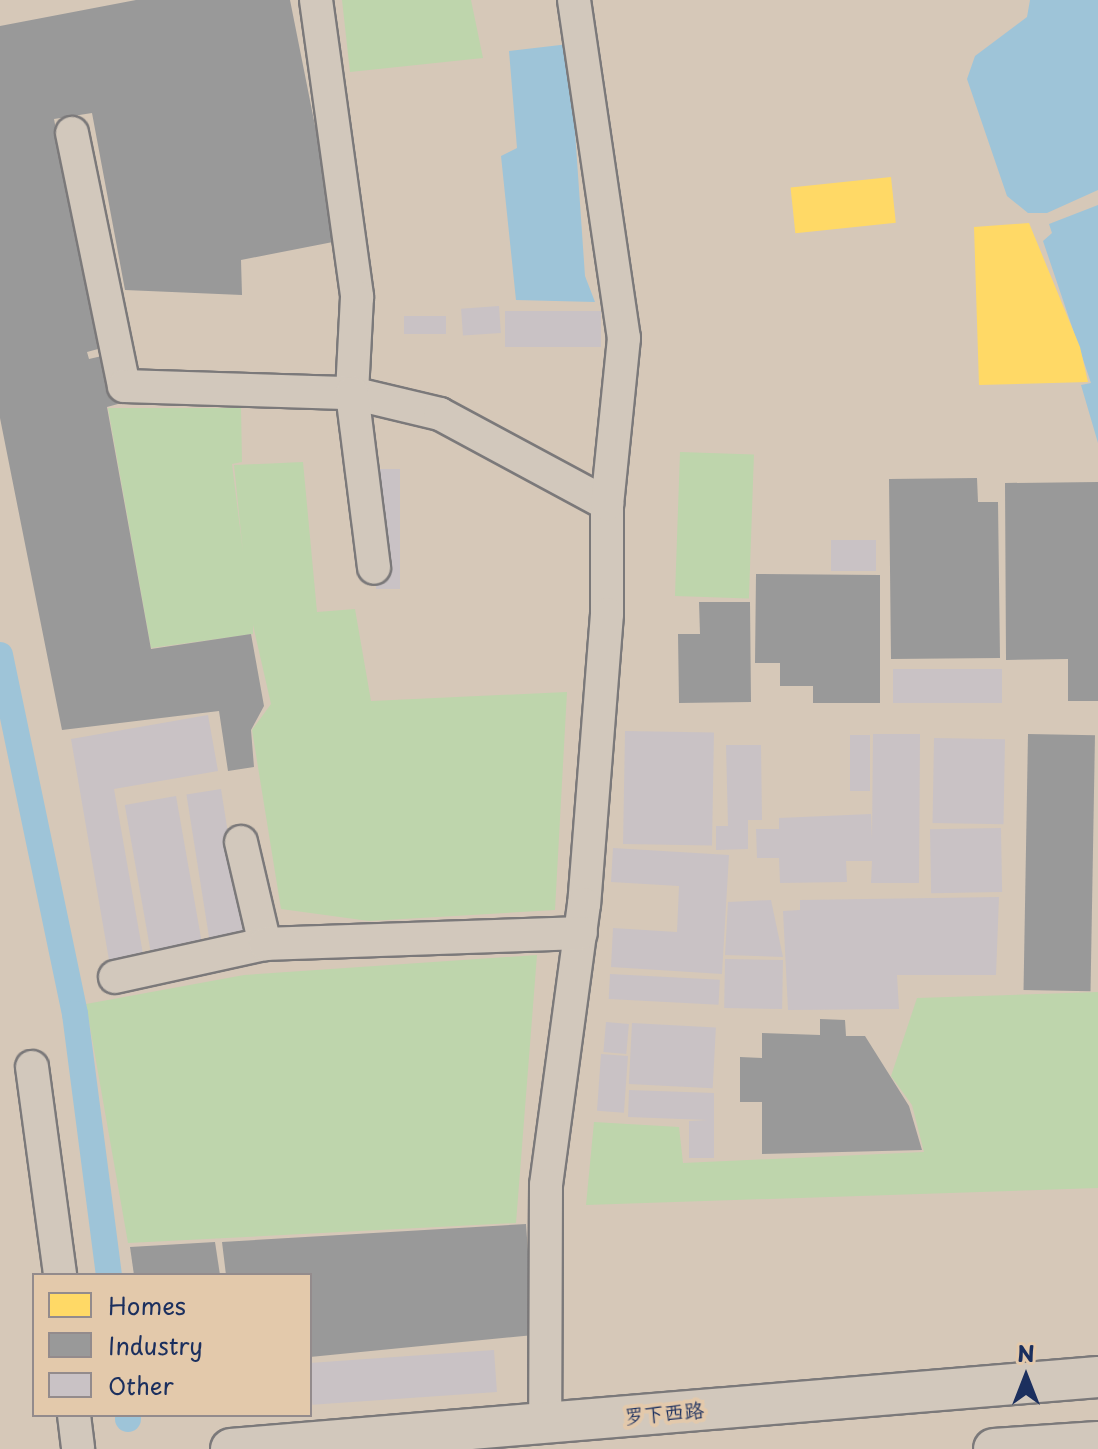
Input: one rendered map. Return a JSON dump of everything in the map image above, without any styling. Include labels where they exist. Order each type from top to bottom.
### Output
[{"type":"main road","name":"罗下西路","points":[[231,1449],[1098,1377]]},
{"type":"main road","points":[[994,1449],[1098,1442]]},
{"type":"street","points":[[316,0],[357,297],[352,393],[374,568]]},
{"type":"street","points":[[545,1423],[546,1185],[581,933],[607,614],[607,504],[624,338],[574,0]]},
{"type":"street","points":[[72,133],[124,386],[352,393],[440,414],[607,504]]},
{"type":"street","points":[[241,842],[265,944]]},
{"type":"street","points":[[115,977],[265,944],[581,933]]},
{"type":"street","points":[[32,1067],[60,1273]]},
{"type":"street","points":[[74,1417],[78,1449]]},
{"type":"green space","points":[[342,0],[471,0],[483,58],[350,72]]},
{"type":"green space","points":[[108,408],[241,408],[242,462],[232,464],[243,552],[234,465],[303,462],[317,612],[355,609],[371,701],[567,692],[555,910],[369,921],[281,909],[252,730],[271,704],[253,625],[253,634],[151,648]]},
{"type":"green space","points":[[680,452],[754,455],[749,598],[675,596]]},
{"type":"green space","points":[[537,955],[516,1223],[128,1243],[86,1004],[244,975]]},
{"type":"green space","points":[[1098,992],[1098,1188],[586,1205],[594,1122],[679,1127],[683,1163],[924,1152],[912,1105],[891,1076],[917,998]]},
{"type":"water","points":[[1030,0],[1098,0],[1098,190],[1047,213],[1028,213],[1007,196],[967,79],[975,56],[1027,17]]},
{"type":"water","points":[[569,44],[585,276],[595,302],[516,300],[501,156],[517,148],[509,51]]},
{"type":"water","points":[[1098,205],[1098,443],[1081,385],[1091,383],[1043,241],[1052,233],[1049,224]]},
{"type":"building: Homes","points":[[891,177],[896,223],[795,233],[791,188]]},
{"type":"building: Homes","points":[[1029,223],[1080,347],[1088,382],[979,385],[974,227]]},
{"type":"building: Industry","points":[[136,0],[290,0],[338,241],[241,260],[242,295],[125,290],[92,113],[54,119],[98,349],[87,352],[89,359],[102,356],[118,404],[107,407],[151,649],[251,634],[264,706],[251,730],[254,767],[228,771],[219,711],[62,730],[0,418],[0,26]]},
{"type":"building: Industry","points":[[977,478],[978,502],[998,502],[1000,658],[891,659],[889,479]]},
{"type":"building: Industry","points":[[1098,482],[1098,701],[1068,701],[1068,659],[1006,660],[1005,483]]},
{"type":"building: Industry","points":[[756,574],[880,575],[880,703],[813,703],[813,686],[780,686],[780,663],[755,663]]},
{"type":"building: Industry","points":[[699,602],[750,602],[751,702],[679,703],[678,634],[700,634]]},
{"type":"building: Industry","points":[[1028,734],[1095,735],[1091,991],[1024,990]]},
{"type":"building: Industry","points":[[820,1019],[845,1020],[846,1036],[865,1036],[909,1106],[922,1150],[762,1154],[762,1102],[740,1102],[740,1057],[762,1058],[762,1033],[820,1035]]},
{"type":"building: Industry","points":[[526,1224],[534,1335],[312,1357],[312,1273],[226,1273],[222,1242]]},
{"type":"building: Industry","points":[[215,1242],[220,1273],[134,1273],[130,1247]]},
{"type":"building: Other","points":[[499,306],[501,333],[463,336],[461,309]]},
{"type":"building: Other","points":[[505,311],[601,311],[601,347],[505,347]]},
{"type":"building: Other","points":[[404,316],[446,316],[446,334],[404,334]]},
{"type":"building: Other","points":[[376,469],[400,469],[400,589],[376,589]]},
{"type":"building: Other","points":[[831,540],[876,540],[876,571],[831,571]]},
{"type":"building: Other","points":[[893,669],[1002,669],[1002,703],[893,703]]},
{"type":"building: Other","points":[[208,715],[218,771],[114,789],[143,954],[109,960],[71,739]]},
{"type":"building: Other","points":[[625,731],[714,733],[712,846],[623,844]]},
{"type":"building: Other","points":[[873,734],[920,734],[919,883],[871,883],[872,861],[846,861],[847,882],[780,883],[779,858],[757,858],[756,829],[779,829],[779,818],[871,814],[872,839]]},
{"type":"building: Other","points":[[850,735],[870,735],[870,791],[850,791]]},
{"type":"building: Other","points":[[934,738],[1005,739],[1004,824],[933,823]]},
{"type":"building: Other","points":[[726,745],[761,745],[762,820],[748,820],[748,849],[716,850],[716,826],[728,826]]},
{"type":"building: Other","points":[[221,789],[245,939],[210,945],[186,794]]},
{"type":"building: Other","points":[[176,796],[202,943],[151,952],[125,805]]},
{"type":"building: Other","points":[[1001,828],[1002,892],[931,893],[930,829]]},
{"type":"building: Other","points":[[613,848],[729,855],[722,974],[611,967],[613,928],[677,932],[679,886],[611,882]]},
{"type":"building: Other","points":[[999,897],[996,975],[897,975],[899,1009],[788,1010],[783,911],[800,910],[800,900]]},
{"type":"building: Other","points":[[771,900],[783,957],[725,955],[728,902]]},
{"type":"building: Other","points":[[725,959],[783,960],[782,1009],[724,1008]]},
{"type":"building: Other","points":[[610,974],[720,980],[719,1005],[609,999]]},
{"type":"building: Other","points":[[606,1022],[629,1024],[626,1054],[603,1052]]},
{"type":"building: Other","points":[[632,1023],[716,1027],[713,1088],[629,1084]]},
{"type":"building: Other","points":[[601,1054],[628,1056],[624,1113],[597,1111]]},
{"type":"building: Other","points":[[629,1090],[714,1093],[714,1158],[689,1158],[689,1121],[708,1120],[628,1117]]},
{"type":"building: Other","points":[[494,1350],[497,1392],[312,1405],[312,1363]]},
{"type":"waterway","points":[[0,655],[75,1014],[109,1273]]}]
